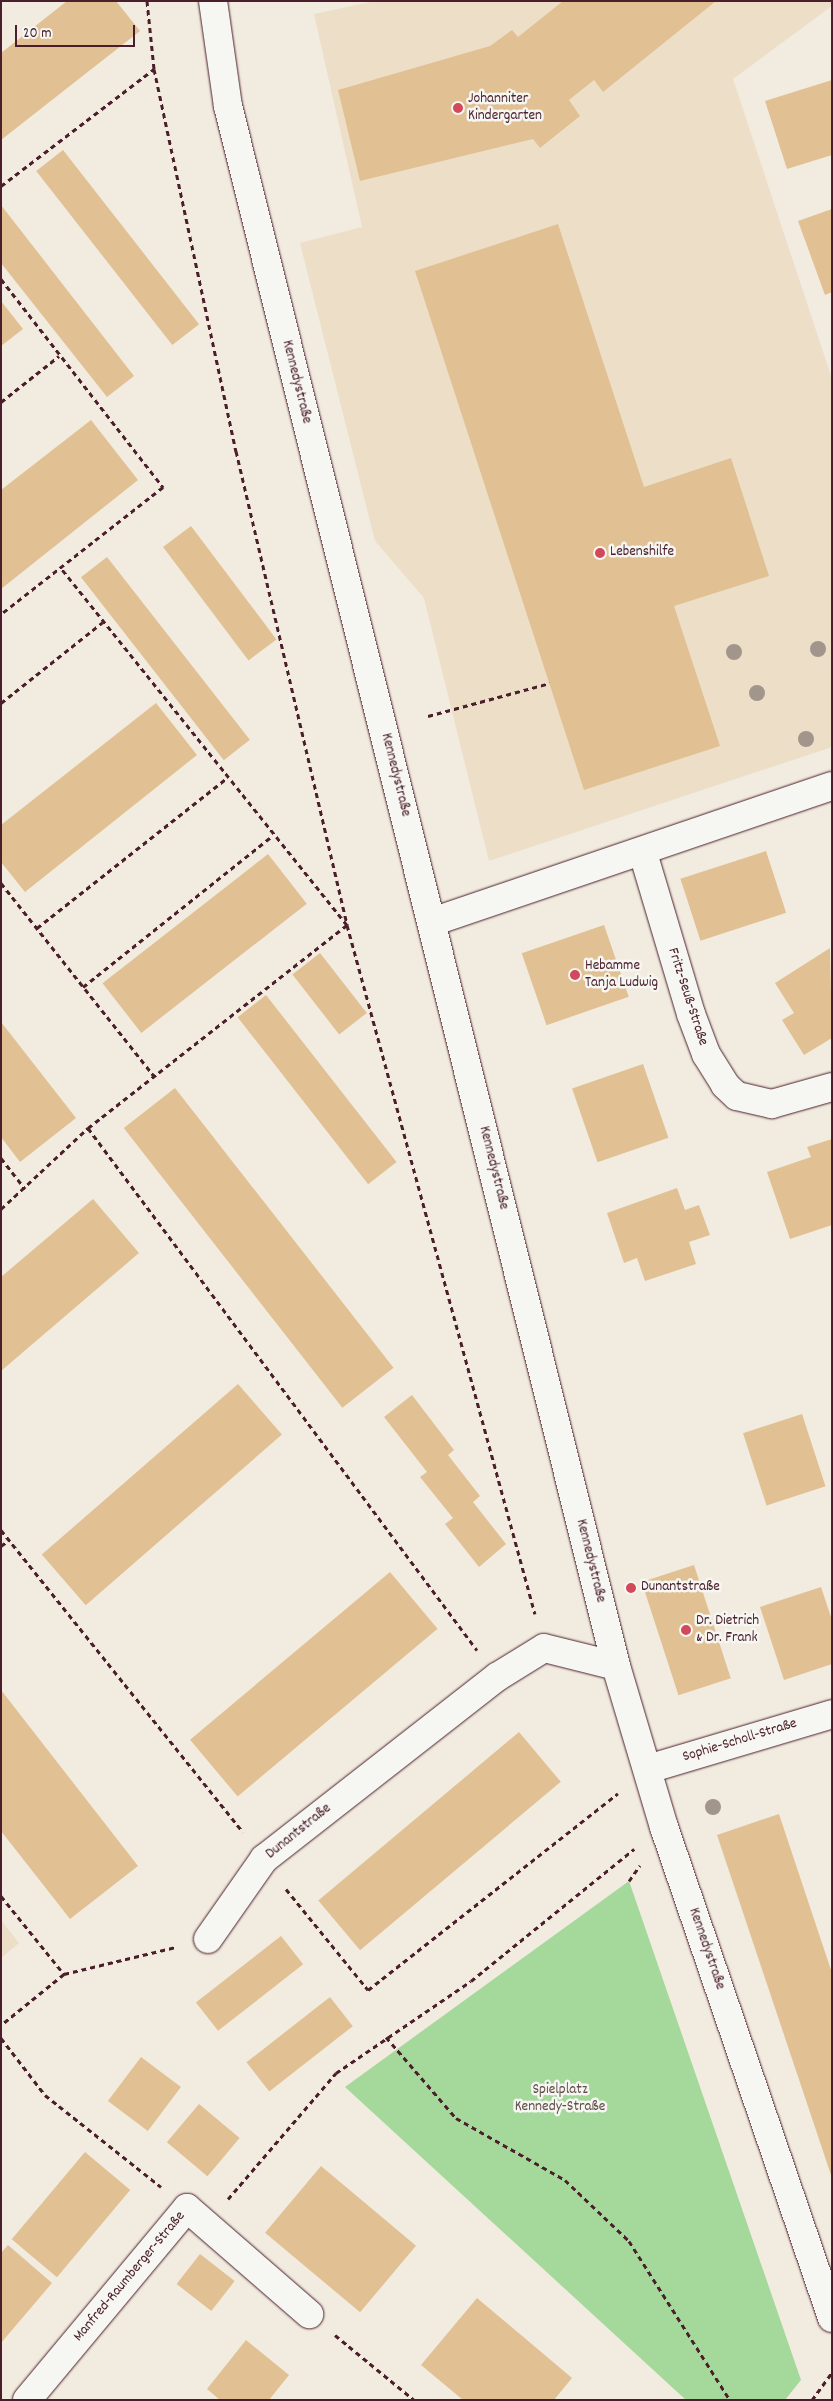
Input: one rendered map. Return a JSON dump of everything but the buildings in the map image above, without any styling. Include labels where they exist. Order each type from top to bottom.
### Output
[{"type":"street","name":"Kennedystraße","points":[[213,1],[225,92],[616,1666],[664,1827],[831,2310]]},
{"type":"street","points":[[432,922],[643,853],[832,786]]},
{"type":"street","name":"Fritz-Seuß-Straße","points":[[643,853],[690,1014],[706,1054],[725,1085],[737,1096],[772,1104],[832,1087]]},
{"type":"street","points":[[544,1648],[616,1666]]},
{"type":"street","name":"Dunantstraße","points":[[208,1939],[264,1859],[497,1677],[544,1648]]},
{"type":"street","name":"Sophie-Scholl-Straße","points":[[648,1769],[832,1714]]},
{"type":"street","name":"Manfred-Raumberger-Straße","points":[[27,2400],[187,2208],[310,2314]]},
{"type":"path","points":[[146,1],[154,69],[236,451],[346,925],[544,1648]]},
{"type":"path","points":[[1,186],[154,69]]},
{"type":"path","points":[[1,279],[59,356],[164,487],[1,614]]},
{"type":"path","points":[[1,402],[59,356]]},
{"type":"path","points":[[61,568],[272,836],[346,925]]},
{"type":"path","points":[[1,703],[104,622]]},
{"type":"path","points":[[428,716],[550,683]]},
{"type":"path","points":[[36,928],[227,778]]},
{"type":"path","points":[[83,987],[272,836]]},
{"type":"path","points":[[1,884],[154,1076]]},
{"type":"path","points":[[1,1209],[25,1189],[88,1128],[346,925]]},
{"type":"path","points":[[88,1128],[497,1677]]},
{"type":"path","points":[[1,1158],[25,1189]]},
{"type":"path","points":[[1,1530],[368,1990],[648,1769]]},
{"type":"path","points":[[1,1546],[9,1540]]},
{"type":"path","points":[[1,2038],[45,2095],[187,2208],[221,2208],[336,2073],[386,2037],[471,1981],[579,1890],[664,1827]]},
{"type":"path","points":[[1,1896],[64,1974]]},
{"type":"path","points":[[1,2025],[64,1974],[208,1939]]},
{"type":"path","points":[[386,2037],[456,2118],[565,2180],[629,2241],[730,2400]]},
{"type":"path","points":[[310,2314],[414,2400]]},
{"type":"path","points":[[812,2400],[832,2372]]},
{"type":"shaded area","points":[[375,1],[832,1],[832,6],[733,79],[832,379],[832,747],[489,861],[424,598],[375,541],[300,243],[362,227],[314,14]]},
{"type":"shaded area","points":[[1,1920],[19,1943],[1,1958]]},
{"type":"green space","name":"Spielplatz Kennedy-Straße","points":[[629,1881],[801,2380],[785,2400],[686,2400],[345,2087]]},
{"type":"place","name":"Johanniter Kindergarten","points":[[458,108]]},
{"type":"place","name":"Lebenshilfe","points":[[600,553]]},
{"type":"place","name":"Hebamme Tanja Ludwig","points":[[575,975]]},
{"type":"place","name":"Dunantstraße","points":[[631,1588]]},
{"type":"place","name":"Dr. Dietrich & Dr. Frank","points":[[686,1630]]}]
